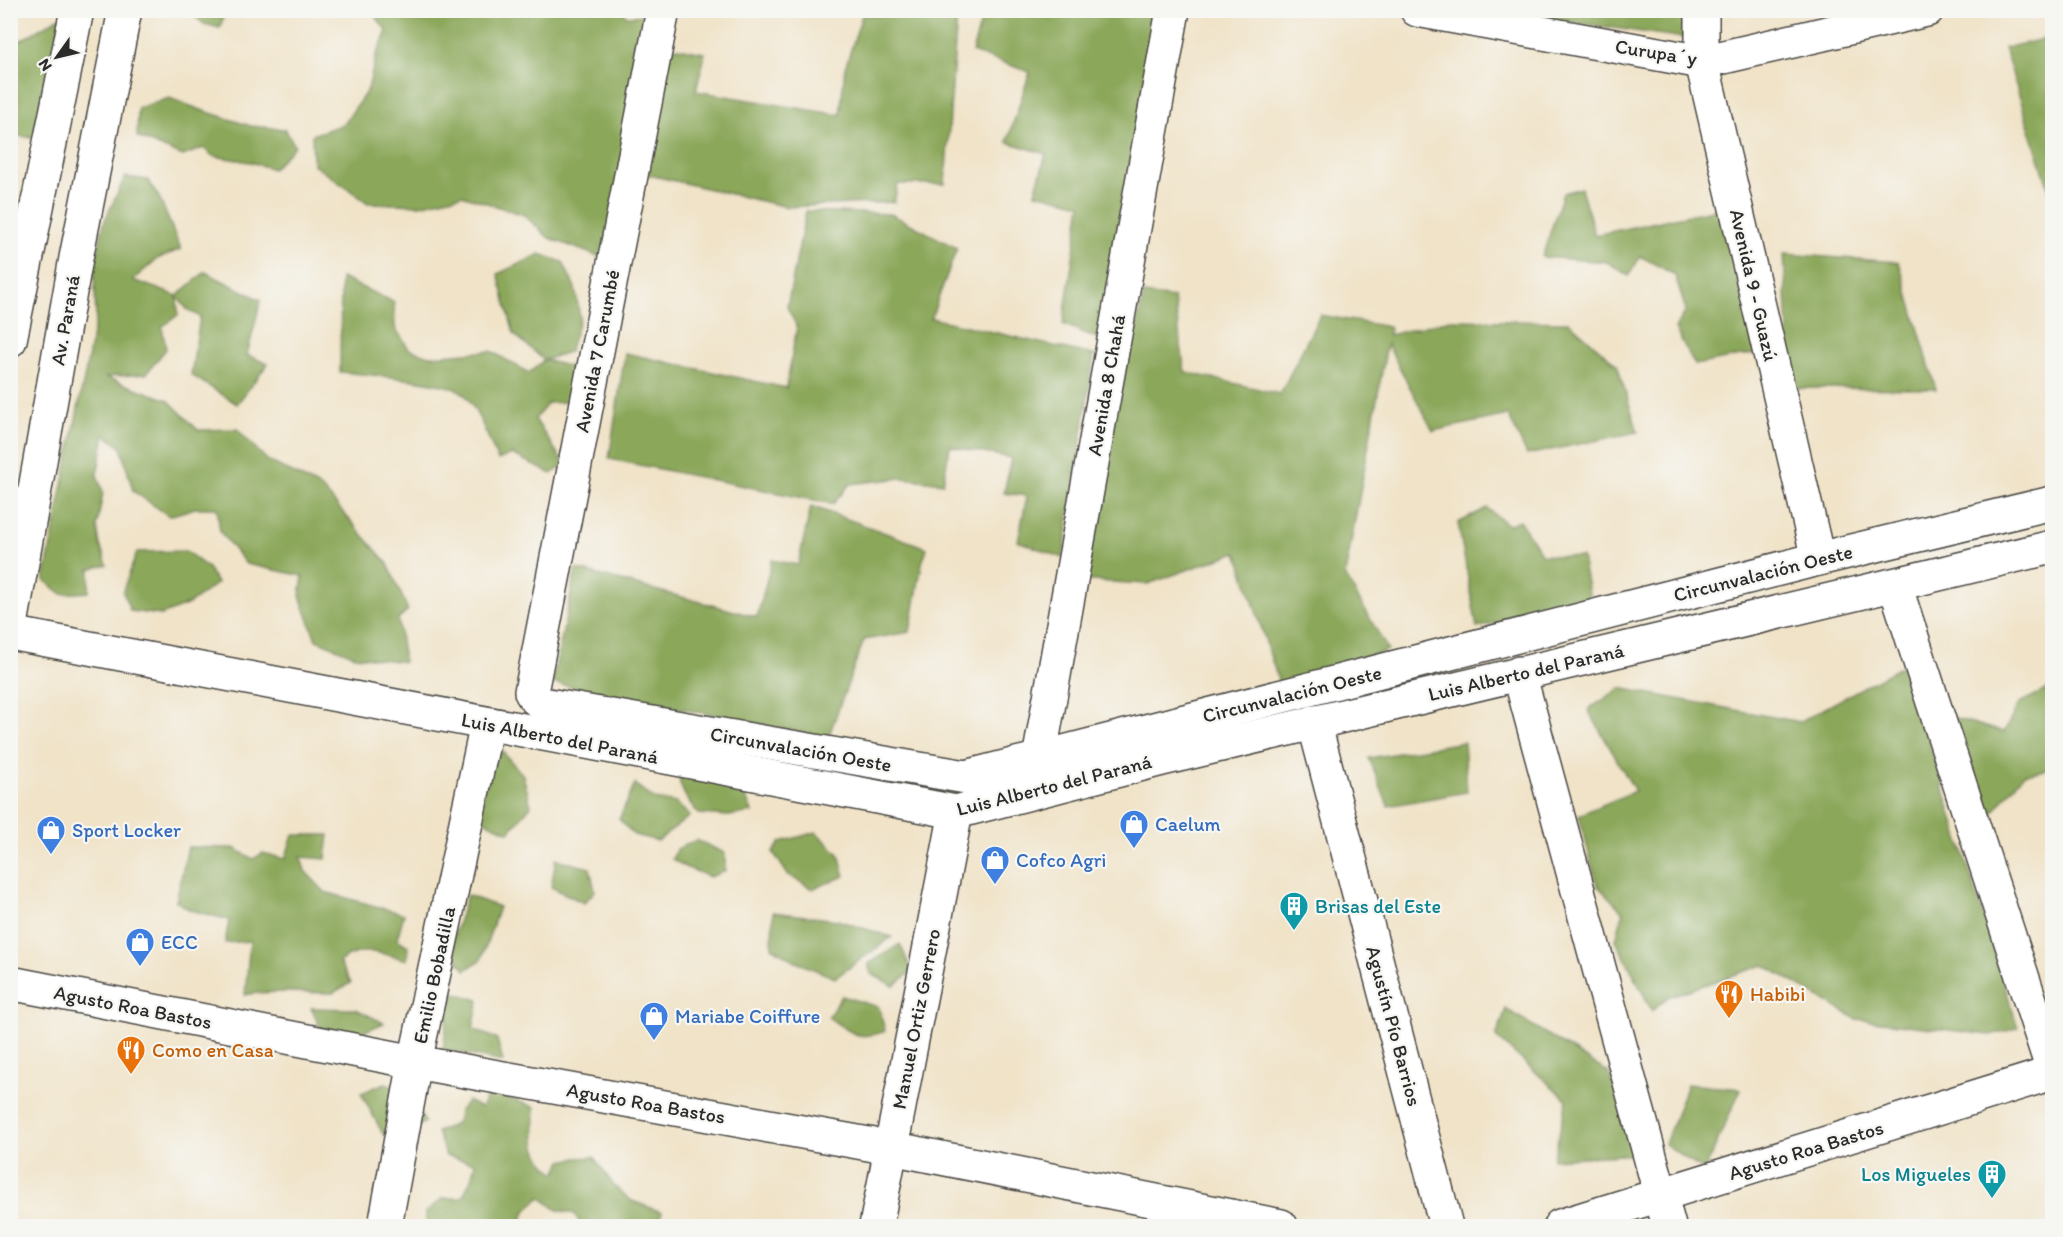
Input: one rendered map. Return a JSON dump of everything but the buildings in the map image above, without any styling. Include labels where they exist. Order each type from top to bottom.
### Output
[{"type":"street","points":[[10,340],[76,10]]},
{"type":"street","name":"Av. Paraná","points":[[10,632],[76,258],[125,10]]},
{"type":"street","name":"Avenida 7 Carumbé","points":[[531,692],[663,10]]},
{"type":"street","name":"Avenida 8 Chahá","points":[[1039,759],[1173,10]]},
{"type":"street","name":"Curupa´y","points":[[1417,10],[1702,62],[1927,10]]},
{"type":"street","name":"Avenida 9 - Guazú","points":[[1702,10],[1702,62],[1818,559]]},
{"type":"street","name":"Circunvalación Oeste","points":[[531,692],[542,704],[966,777],[1818,559],[2052,504]]},
{"type":"street","name":"Luis Alberto del Paraná","points":[[10,632],[956,812],[1314,722],[2052,547]]},
{"type":"street","points":[[1894,585],[2052,1068]]},
{"type":"street","points":[[1519,673],[1669,1227]]},
{"type":"street","name":"Agustín Pío Barrios","points":[[1314,722],[1446,1227]]},
{"type":"street","name":"Emilio Bobadilla","points":[[385,1227],[415,1062],[487,724]]},
{"type":"street","name":"Manuel Ortiz Gerrero","points":[[876,1227],[956,812]]},
{"type":"street","name":"Agusto Roa Bastos","points":[[10,983],[415,1062],[891,1148],[1281,1227]]},
{"type":"street","name":"Agusto Roa Bastos","points":[[1560,1227],[2052,1073]]},
{"type":"green space","points":[[493,10],[619,10],[627,16],[663,14],[605,259],[549,238],[524,215],[462,195],[420,205],[368,203],[313,164],[312,135],[344,124],[368,89],[376,56],[387,31],[371,11],[472,11],[488,18]]},
{"type":"green space","points":[[70,11],[51,140],[11,135],[11,46]]},
{"type":"green space","points":[[188,11],[225,11],[220,28],[204,24]]},
{"type":"green space","points":[[984,11],[1156,11],[1101,340],[1063,324],[1081,204],[1035,193],[1046,154],[1007,142],[1030,72],[972,52]]},
{"type":"green space","points":[[1492,11],[1697,11],[1698,40]]},
{"type":"green space","points":[[862,15],[957,16],[945,184],[898,184],[894,202],[787,207],[632,171],[657,44],[705,53],[696,91],[840,115],[845,68]]},
{"type":"green space","points":[[2052,37],[2052,199],[2004,48]]},
{"type":"green space","points":[[169,98],[251,126],[285,129],[295,146],[273,169],[250,162],[213,156],[203,148],[183,156],[137,137],[138,108]]},
{"type":"green space","points":[[125,177],[148,180],[159,197],[181,249],[157,259],[133,280],[177,296],[205,272],[261,300],[247,355],[268,364],[237,404],[191,375],[200,317],[187,309],[177,297],[178,315],[162,327],[166,349],[146,374],[105,377],[168,400],[198,430],[237,429],[267,460],[322,488],[388,564],[408,610],[398,619],[404,662],[355,656],[316,640],[300,596],[303,576],[246,564],[220,532],[217,508],[195,508],[169,516],[133,491],[121,447],[105,435],[97,475],[103,492],[97,526],[100,545],[107,565],[90,569],[89,592],[62,594],[44,580],[96,318],[94,268],[104,222]]},
{"type":"green space","points":[[1581,188],[1595,235],[1722,208],[1757,353],[1695,365],[1675,329],[1686,311],[1675,275],[1640,256],[1629,276],[1607,262],[1542,257],[1563,193]]},
{"type":"green space","points":[[806,211],[891,214],[957,248],[931,318],[1094,355],[1063,558],[1018,541],[1027,496],[1004,493],[1011,458],[950,446],[943,483],[902,478],[850,484],[833,504],[609,459],[625,353],[786,388],[797,327],[787,307]]},
{"type":"green space","points":[[540,254],[563,262],[575,288],[580,318],[569,352],[545,360],[579,369],[567,402],[548,403],[535,419],[565,465],[551,474],[512,454],[498,460],[473,406],[463,393],[455,389],[405,379],[340,372],[341,278],[394,302],[395,328],[409,349],[429,356],[491,351],[529,373],[544,360],[514,334],[498,274]]},
{"type":"green space","points":[[1784,254],[1899,262],[1936,389],[1791,388]]},
{"type":"green space","points":[[1144,294],[1174,298],[1185,372],[1280,394],[1320,315],[1390,327],[1389,335],[1449,320],[1569,322],[1617,365],[1638,432],[1527,455],[1508,415],[1433,431],[1387,344],[1345,575],[1388,650],[1281,689],[1237,552],[1148,584],[1075,580],[1116,356],[1128,359]]},
{"type":"green space","points":[[811,506],[927,548],[922,563],[910,632],[864,640],[828,738],[552,683],[576,569],[757,617],[772,560],[798,565]]},
{"type":"green space","points":[[1487,508],[1508,525],[1519,520],[1542,555],[1582,557],[1590,599],[1477,628],[1458,523]]},
{"type":"green space","points":[[186,551],[208,568],[217,583],[189,604],[161,615],[130,611],[123,591],[137,552]]},
{"type":"green space","points":[[1905,664],[2018,1028],[1990,1035],[1856,1019],[1764,965],[1668,997],[1652,1011],[1616,940],[1623,912],[1597,885],[1579,815],[1635,791],[1588,710],[1620,688],[1800,722]]},
{"type":"green space","points":[[2052,687],[2052,769],[2024,774],[1976,833],[1951,717],[2004,732],[2019,703]]},
{"type":"green space","points":[[1464,742],[1467,792],[1388,806],[1369,758]]},
{"type":"green space","points":[[502,751],[523,775],[531,806],[509,832],[477,818],[481,782]]},
{"type":"green space","points":[[678,767],[746,773],[745,795],[752,812],[729,816],[699,814],[684,793],[679,781]]},
{"type":"green space","points":[[635,784],[654,799],[676,803],[690,816],[658,841],[634,835],[619,819]]},
{"type":"green space","points":[[816,832],[839,854],[845,876],[812,889],[788,875],[773,852],[781,842]]},
{"type":"green space","points":[[293,835],[329,835],[326,859],[301,857],[305,871],[325,892],[404,914],[397,939],[408,946],[407,960],[364,952],[339,962],[351,983],[333,993],[282,992],[245,995],[250,941],[225,943],[229,920],[190,910],[176,901],[188,847],[234,848],[253,859],[263,853],[285,859]]},
{"type":"green space","points":[[696,840],[725,853],[725,871],[710,877],[672,859],[677,849]]},
{"type":"green space","points":[[556,859],[590,868],[595,891],[584,903],[551,887]]},
{"type":"green space","points":[[467,895],[499,907],[481,960],[465,970],[450,948]]},
{"type":"green space","points":[[773,912],[837,920],[892,937],[835,978],[796,962],[772,947]]},
{"type":"green space","points":[[900,944],[912,971],[894,986],[871,974],[868,964]]},
{"type":"green space","points":[[451,992],[479,1000],[473,1029],[497,1039],[503,1062],[443,1049]]},
{"type":"green space","points":[[842,996],[879,1007],[885,1031],[868,1036],[855,1034],[828,1017]]},
{"type":"green space","points":[[311,1008],[356,1009],[384,1023],[356,1035],[320,1028]]},
{"type":"green space","points":[[1506,1009],[1609,1073],[1639,1154],[1553,1159],[1567,1100],[1496,1037]]},
{"type":"green space","points":[[385,1083],[409,1095],[425,1122],[401,1137],[383,1134],[361,1093]]},
{"type":"green space","points":[[1687,1084],[1741,1089],[1704,1171],[1665,1144]]},
{"type":"green space","points":[[489,1092],[535,1107],[535,1144],[541,1159],[547,1166],[556,1173],[562,1161],[594,1157],[614,1186],[632,1201],[662,1212],[658,1226],[581,1226],[575,1214],[557,1210],[540,1197],[525,1212],[519,1226],[426,1226],[426,1212],[443,1198],[462,1198],[471,1179],[475,1163],[446,1156],[437,1132],[457,1123],[459,1111],[468,1101],[481,1108]]},
{"type":"place","name":"Caelum","points":[[1134,850]]},
{"type":"place","name":"Sport Locker","points":[[51,856]]},
{"type":"place","name":"Cofco Agri","points":[[995,886]]},
{"type":"place","name":"Brisas del Este","points":[[1294,932]]},
{"type":"place","name":"ECC","points":[[140,968]]},
{"type":"place","name":"Habibi","points":[[1729,1020]]},
{"type":"place","name":"Mariabe Coiffure","points":[[654,1042]]},
{"type":"place","name":"Como en Casa","points":[[131,1076]]},
{"type":"place","name":"Los Migueles","points":[[1992,1200]]}]
